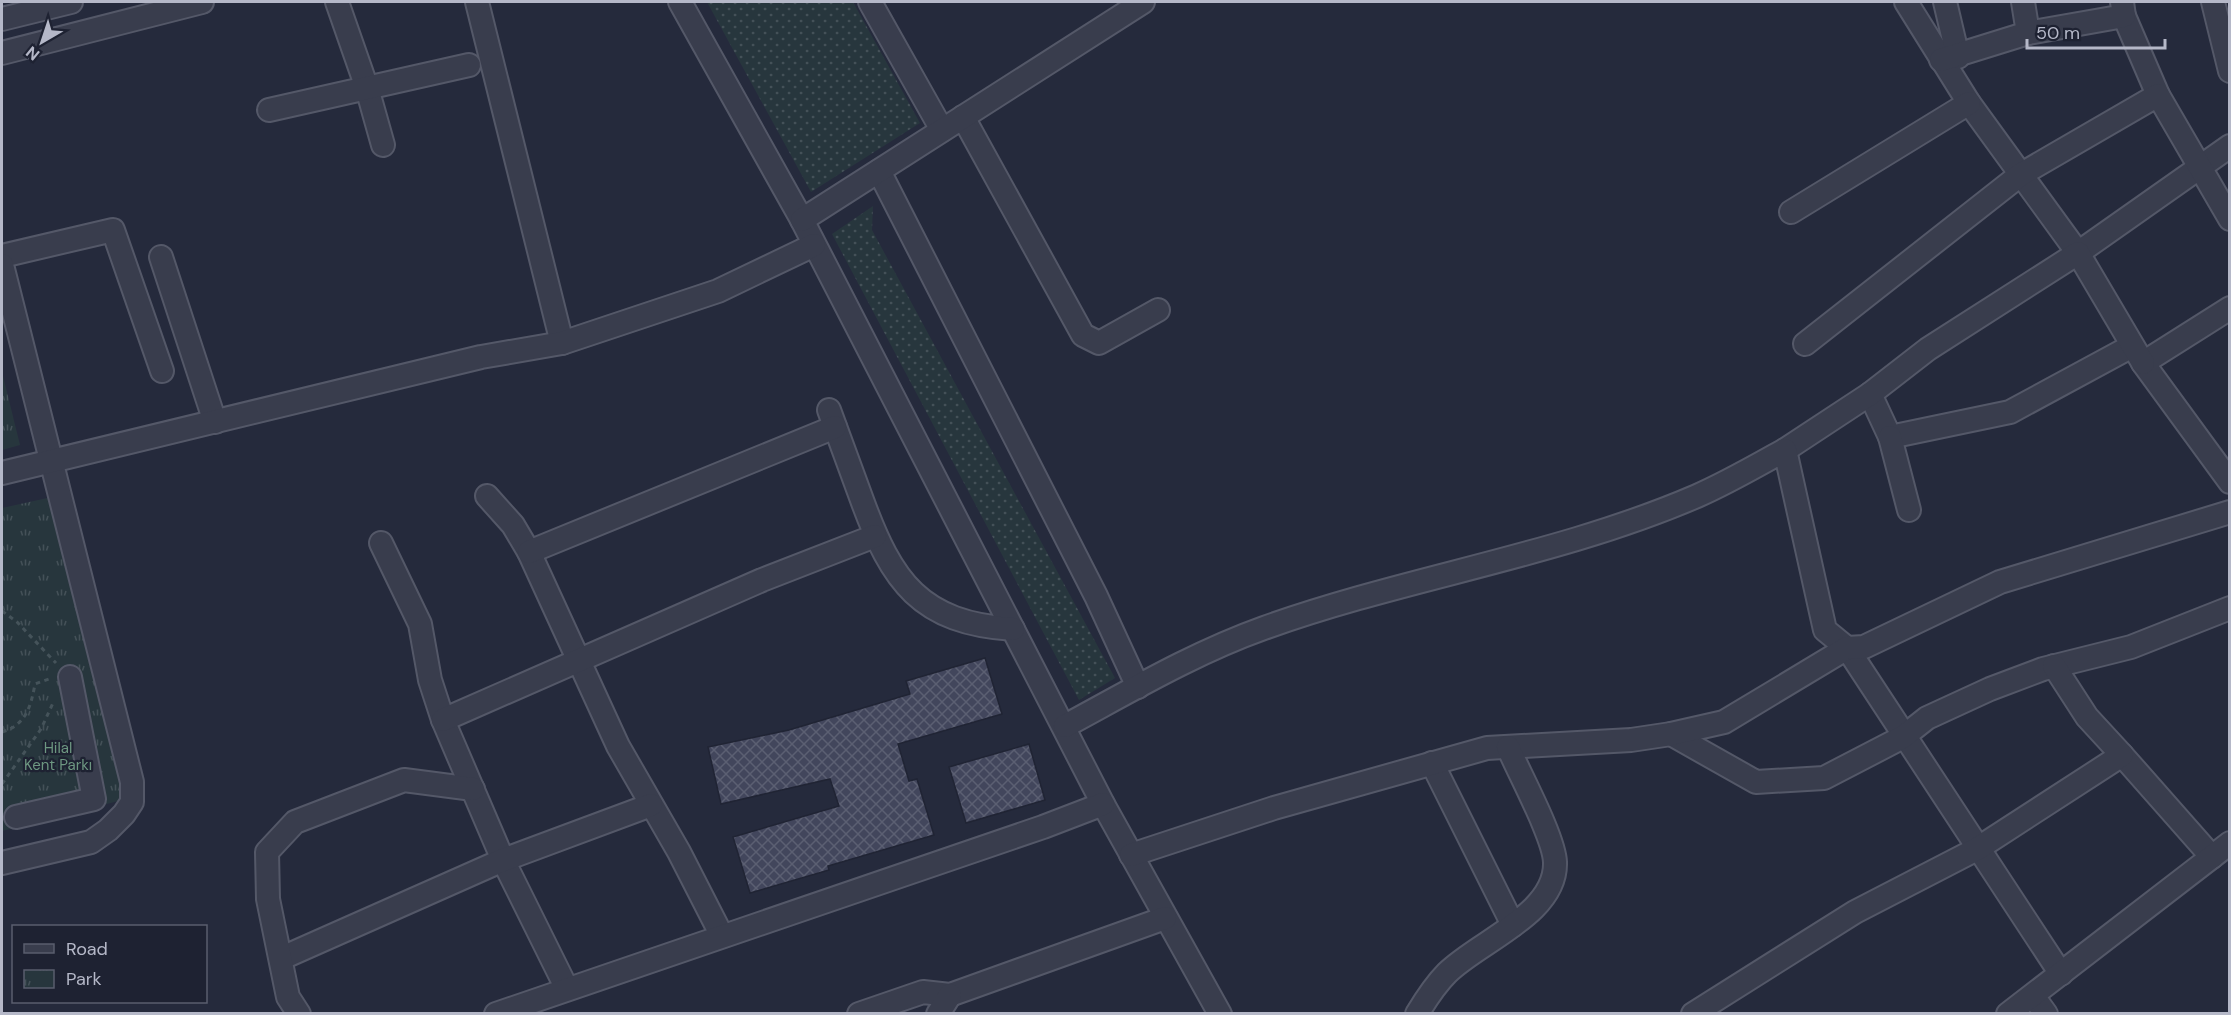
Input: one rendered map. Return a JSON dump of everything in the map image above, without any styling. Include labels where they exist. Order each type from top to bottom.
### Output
[{"type":"street","points":[[2,19],[71,2]]},
{"type":"street","points":[[2,53],[202,2]]},
{"type":"street","points":[[337,2],[367,88],[383,146]]},
{"type":"street","points":[[477,2],[562,343]]},
{"type":"street","points":[[680,2],[802,220],[1065,726],[1103,804],[1220,1014]]},
{"type":"street","points":[[870,2],[942,130]]},
{"type":"street","points":[[802,220],[1143,2]]},
{"type":"street","points":[[1906,2],[1949,58],[1969,103],[2078,253],[2137,354],[2229,483]]},
{"type":"street","points":[[1945,2],[1949,58]]},
{"type":"street","points":[[2023,2],[2028,33]]},
{"type":"street","points":[[2213,2],[2229,71]]},
{"type":"street","points":[[1949,58],[2028,33],[2123,9],[2158,95],[2229,219]]},
{"type":"street","points":[[269,110],[469,65]]},
{"type":"street","points":[[1805,344],[2020,174],[2158,95]]},
{"type":"street","points":[[1791,212],[1969,103]]},
{"type":"street","points":[[963,117],[1083,335],[1099,343],[1158,310]]},
{"type":"street","points":[[1065,726],[1220,644],[1265,627],[1331,606],[1577,538],[1697,496],[1785,450],[1870,394],[1928,349],[2078,253],[2229,146]]},
{"type":"street","points":[[879,171],[1096,596],[1138,687]]},
{"type":"street","points":[[2,256],[113,230],[162,371]]},
{"type":"street","points":[[2,473],[481,357],[562,343],[718,291],[814,245]]},
{"type":"street","points":[[161,257],[215,422]]},
{"type":"street","points":[[2,265],[132,782],[132,802],[108,831],[91,842],[2,863]]},
{"type":"street","points":[[1890,437],[2010,412],[2137,354],[2229,308]]},
{"type":"street","points":[[1870,394],[1890,437],[1909,510]]},
{"type":"street","points":[[530,552],[832,418],[875,536],[902,581],[936,610],[989,627],[1013,629]]},
{"type":"street","points":[[1785,450],[1825,630],[1847,648],[1903,737],[2061,974]]},
{"type":"street","points":[[487,496],[513,525],[530,552],[577,660],[618,746],[722,936]]},
{"type":"street","points":[[1131,855],[1274,808],[1487,748],[1631,740],[1724,722],[1847,648],[1864,647],[2000,582],[2229,512]]},
{"type":"street","points":[[443,720],[762,580],[875,536]]},
{"type":"street","points":[[381,543],[420,624],[430,680],[443,720],[503,860],[567,989]]},
{"type":"street","points":[[1671,734],[1763,784],[1824,778],[1903,737],[1927,718],[1979,694],[2055,666],[2131,647],[2229,608]]},
{"type":"street","points":[[16,817],[93,799],[63,677],[104,666]]},
{"type":"street","points":[[2008,1014],[2039,1005],[2061,974],[2221,850],[2122,755],[2087,717],[2055,666]]},
{"type":"street","points":[[1426,1009],[1448,972],[1528,913],[1548,891],[1555,861],[1550,843],[1508,747]]},
{"type":"street","points":[[1693,1014],[1855,912],[1977,849],[2122,755]]},
{"type":"street","points":[[1432,764],[1513,925]]},
{"type":"street","points":[[299,1014],[288,997],[282,958],[268,899],[267,852],[295,822],[404,780],[472,789]]},
{"type":"street","points":[[496,1014],[1043,827],[1103,804]]},
{"type":"street","points":[[282,958],[503,860],[651,805]]},
{"type":"street","points":[[859,1014],[923,992],[944,1004],[1165,918]]},
{"type":"path","points":[[2,611],[17,622],[55,660],[63,677],[62,685],[41,729],[2,784]]},
{"type":"path","points":[[2,732],[13,728],[27,716],[35,684],[63,677]]},
{"type":"green space","points":[[707,2],[853,2],[920,123],[811,192]]},
{"type":"green space","points":[[873,206],[872,230],[1115,678],[1079,700],[832,234]]},
{"type":"green space","points":[[2,372],[20,445],[2,450]]},
{"type":"green space","name":"Hilal Kent Parkı","points":[[52,497],[126,799],[2,831],[2,508]]},
{"type":"building","points":[[985,658],[1002,714],[898,744],[909,781],[917,779],[934,835],[828,866],[829,870],[750,893],[733,837],[839,806],[830,779],[721,804],[708,747],[789,730],[910,694],[906,681]]},
{"type":"building","points":[[1029,744],[1045,800],[966,823],[949,767]]}]
